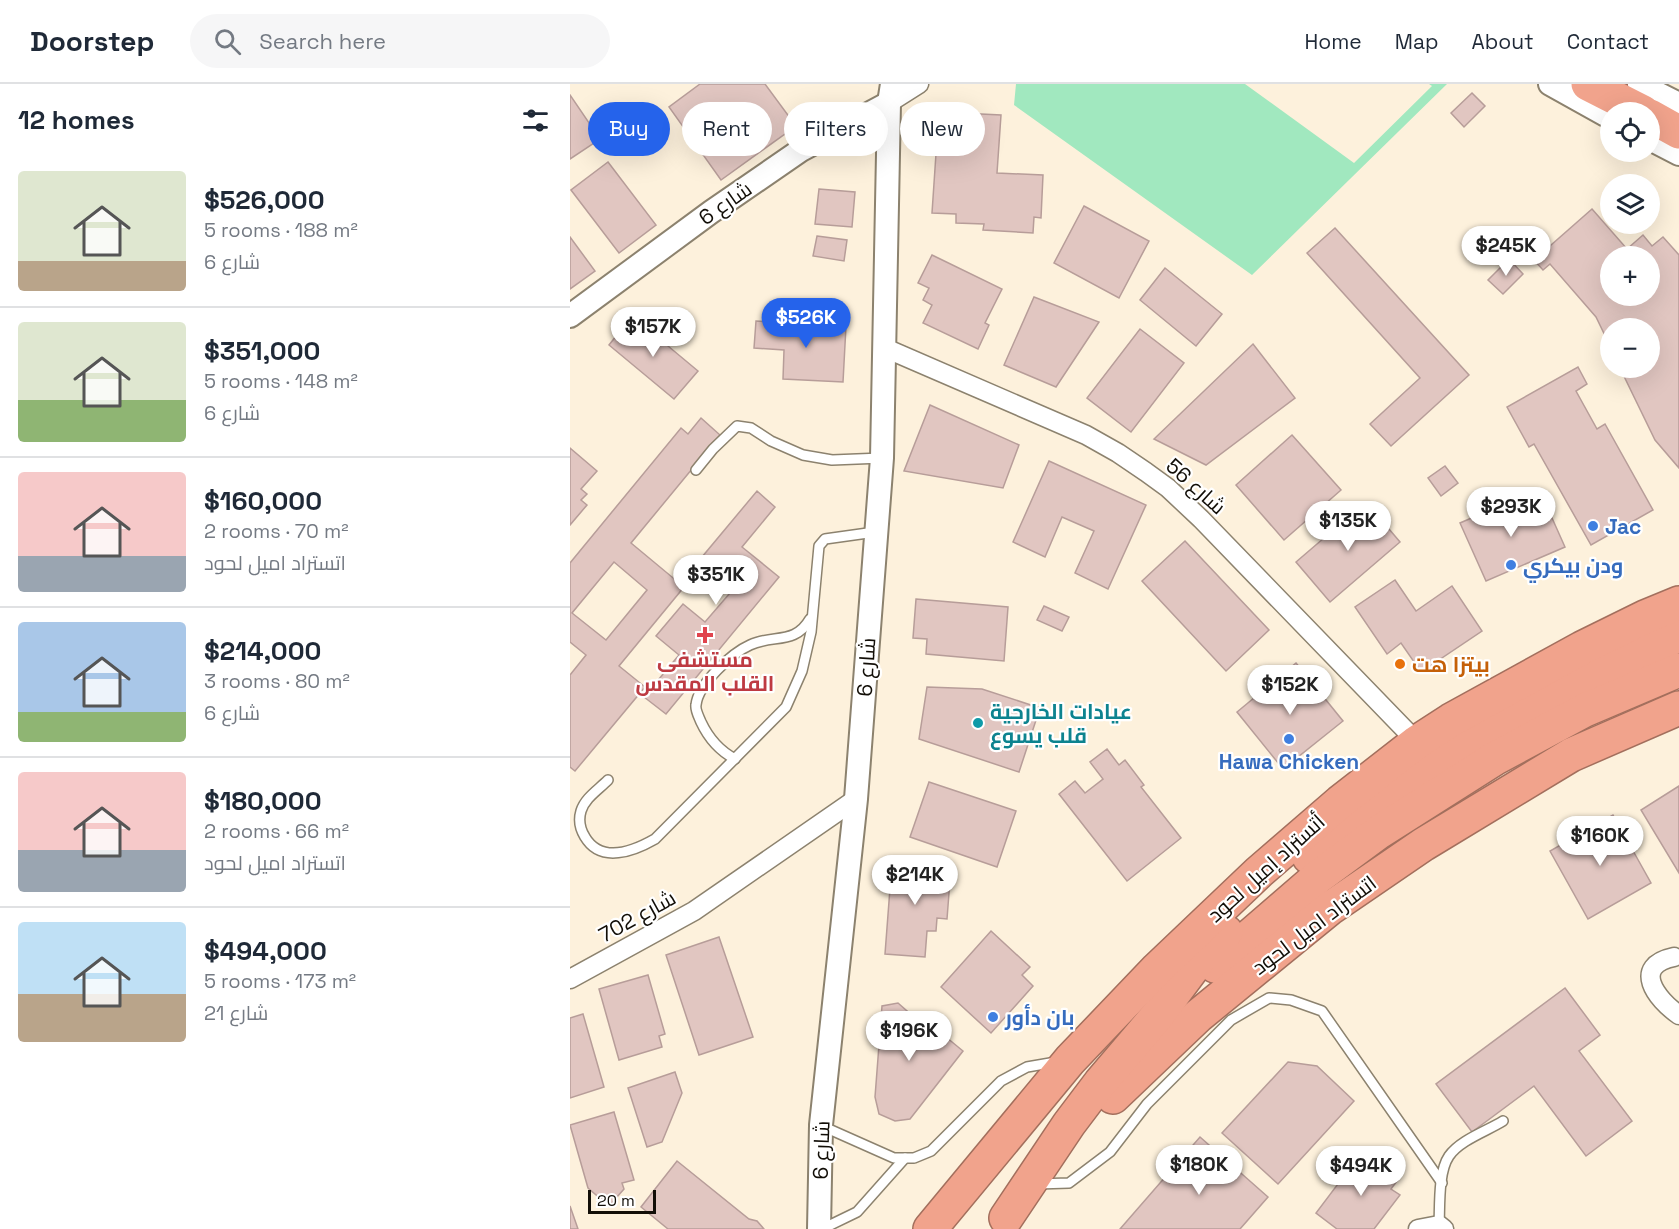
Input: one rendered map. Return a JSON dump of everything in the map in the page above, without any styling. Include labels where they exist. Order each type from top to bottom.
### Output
[{"type":"highway","points":[[1588,84],[1623,102]]},
{"type":"highway","points":[[1660,130],[1671,146]]},
{"type":"highway","points":[[1645,617],[1679,590]]},
{"type":"highway","name":"أتستراد إميل لحود","points":[[930,1229],[1070,1060],[1157,969],[1259,872],[1340,802],[1417,742],[1451,720],[1645,617],[1679,603]]},
{"type":"highway","points":[[1002,1223],[1069,1124],[1100,1083],[1157,1016],[1184,978],[1234,924],[1342,831],[1383,799],[1462,746],[1550,696],[1679,635]]},
{"type":"highway","points":[[1157,1016],[1318,877],[1379,832],[1531,737],[1596,705],[1679,670]]},
{"type":"highway","name":"اتستراد اميل لحود","points":[[1002,1223],[1112,1097],[1154,1056],[1198,1016],[1329,909],[1425,844],[1571,755],[1679,708]]},
{"type":"street","points":[[890,93],[919,84]]},
{"type":"street","points":[[1550,84],[1600,112]]},
{"type":"street","points":[[1639,84],[1679,104]]},
{"type":"street","name":"شارع 6","points":[[570,316],[711,212],[801,150],[890,93]]},
{"type":"street","name":"شارع 6","points":[[820,1229],[821,1125],[856,799],[882,458],[890,93]]},
{"type":"street","name":"شارع 56","points":[[885,348],[1086,435],[1118,453],[1161,483],[1201,519],[1417,742]]},
{"type":"street","name":"شارع 702","points":[[570,979],[694,911],[856,799]]},
{"type":"street","points":[[1674,957],[1662,959],[1654,967],[1651,976],[1653,990],[1665,1005],[1679,1015]]},
{"type":"street","points":[[1418,1229],[1442,1227]]},
{"type":"lane","points":[[696,470],[712,449],[737,426],[751,428],[771,441],[803,454],[832,460],[882,458]]},
{"type":"lane","points":[[608,780],[586,800],[581,811],[579,824],[587,840],[599,852],[630,852],[655,839],[786,707],[802,671],[812,614],[819,546],[825,539],[875,532]]},
{"type":"lane","points":[[735,759],[727,755],[712,739],[698,717],[696,706],[705,684],[722,666],[749,645],[793,636],[802,631],[812,614]]},
{"type":"lane","points":[[1035,1184],[1069,1183],[1110,1152],[1147,1104],[1231,1020],[1269,998],[1291,1000],[1322,1011],[1442,1183]]},
{"type":"lane","points":[[821,1125],[894,1158],[914,1158],[931,1151],[1001,1081],[1027,1067],[1070,1060]]},
{"type":"lane","points":[[1442,1227],[1442,1183],[1449,1155],[1461,1144],[1503,1121]]},
{"type":"lane","points":[[820,1229],[857,1212],[904,1158]]},
{"type":"green space","points":[[1016,84],[1245,84],[1354,163],[1432,86],[1429,84],[1447,84],[1252,275],[1014,105]]},
{"type":"building","points":[[700,84],[765,84],[784,110],[784,135],[772,143],[772,102],[682,102],[682,125],[670,106]]},
{"type":"building","points":[[1472,93],[1485,106],[1464,127],[1451,113]]},
{"type":"building","points":[[570,95],[588,121],[588,147],[570,159]]},
{"type":"building","points":[[985,114],[1001,115],[997,173],[1043,175],[1041,218],[1034,217],[1033,233],[983,230],[984,224],[956,223],[956,214],[932,213],[936,156],[985,156]]},
{"type":"building","points":[[704,156],[754,156],[721,180]]},
{"type":"building","points":[[608,162],[656,225],[619,253],[571,190]]},
{"type":"building","points":[[819,189],[855,192],[852,227],[815,224]]},
{"type":"building","points":[[1084,206],[1149,241],[1119,298],[1054,263]]},
{"type":"building","points":[[1592,209],[1600,218],[1600,234],[1614,234],[1624,246],[1600,246],[1600,306],[1660,306],[1660,246],[1652,246],[1663,237],[1679,255],[1679,468],[1655,440],[1625,378],[1660,378],[1660,318],[1600,318],[1600,325],[1596,317],[1550,264],[1543,270],[1534,260]]},
{"type":"building","points":[[1335,228],[1469,375],[1391,446],[1370,424],[1420,378],[1307,253]]},
{"type":"building","points":[[1643,235],[1652,246],[1630,246]]},
{"type":"building","points":[[817,236],[847,240],[844,261],[813,256]]},
{"type":"building","points":[[570,237],[595,271],[570,289]]},
{"type":"building","points":[[932,255],[1002,289],[985,323],[989,325],[978,349],[923,323],[932,305],[923,300],[929,288],[918,283]]},
{"type":"building","points":[[1509,259],[1523,274],[1503,294],[1488,280]]},
{"type":"building","points":[[1165,268],[1222,314],[1196,346],[1140,300]]},
{"type":"building","points":[[1034,297],[1099,322],[1056,387],[1004,365]]},
{"type":"building","points":[[632,316],[698,371],[674,399],[609,345]]},
{"type":"building","points":[[756,321],[846,326],[843,382],[783,379],[784,350],[754,348]]},
{"type":"building","points":[[1140,329],[1184,363],[1131,432],[1087,398]]},
{"type":"building","points":[[1253,344],[1295,398],[1206,465],[1154,439]]},
{"type":"building","points":[[1578,367],[1587,384],[1576,391],[1597,429],[1605,424],[1653,510],[1591,545],[1534,444],[1529,447],[1507,407]]},
{"type":"building","points":[[930,405],[1019,445],[1003,488],[904,471]]},
{"type":"building","points":[[701,418],[720,435],[631,543],[684,587],[619,666],[645,687],[575,771],[570,767],[570,675],[586,655],[570,642],[570,563],[681,428],[688,434]],"holes":[[[614,562],[647,590],[606,640],[572,613]]]},
{"type":"building","points":[[1292,435],[1341,490],[1284,540],[1236,485]]},
{"type":"building","points":[[570,448],[597,471],[581,489],[587,494],[581,500],[587,505],[570,525]]},
{"type":"building","points":[[1049,461],[1146,505],[1108,589],[1075,573],[1094,531],[1062,517],[1045,557],[1013,542]]},
{"type":"building","points":[[1445,466],[1458,483],[1441,496],[1428,478]]},
{"type":"building","points":[[757,491],[775,507],[742,547],[779,577],[666,714],[644,697],[679,655],[656,636],[683,604],[705,622],[736,586],[702,557]]},
{"type":"building","points":[[1520,497],[1525,509],[1537,504],[1545,521],[1552,518],[1565,547],[1486,581],[1460,523]]},
{"type":"building","points":[[1366,502],[1400,542],[1330,602],[1296,562]]},
{"type":"building","points":[[1185,541],[1269,630],[1226,671],[1142,581]]},
{"type":"building","points":[[1395,580],[1416,611],[1452,586],[1482,631],[1421,672],[1401,643],[1387,654],[1355,607]]},
{"type":"building","points":[[916,599],[1008,607],[1004,661],[926,654],[927,639],[913,638]]},
{"type":"building","points":[[1044,606],[1069,617],[1062,631],[1037,620]]},
{"type":"building","points":[[1296,663],[1343,721],[1283,769],[1237,712]]},
{"type":"building","name":"عيادات الخارجية قلب يسوع","points":[[927,687],[982,689],[1040,708],[1019,772],[919,739]]},
{"type":"building","points":[[1107,749],[1119,765],[1125,760],[1144,785],[1141,787],[1181,838],[1127,881],[1059,794],[1075,781],[1085,793],[1103,779],[1090,762]]},
{"type":"building","points":[[929,782],[1016,811],[997,867],[910,837]]},
{"type":"building","points":[[1679,786],[1679,873],[1641,810]]},
{"type":"building","points":[[1613,815],[1651,883],[1588,919],[1550,851]]},
{"type":"building","points":[[892,862],[951,867],[947,919],[937,918],[936,931],[927,931],[925,957],[885,954]]},
{"type":"building","points":[[991,931],[1030,967],[1022,975],[1033,986],[991,1033],[941,987]]},
{"type":"building","points":[[719,937],[753,1037],[699,1055],[666,955]]},
{"type":"building","points":[[648,975],[665,1034],[659,1036],[662,1047],[619,1060],[599,989]]},
{"type":"building","points":[[1565,988],[1600,1035],[1579,1051],[1632,1121],[1586,1156],[1534,1086],[1472,1132],[1436,1084]]},
{"type":"building","points":[[898,1003],[914,1017],[930,1024],[963,1051],[910,1119],[895,1121],[879,1114],[875,1097],[882,1006]]},
{"type":"building","points":[[583,1014],[604,1087],[570,1098],[570,1018]]},
{"type":"building","points":[[1288,1062],[1317,1066],[1354,1101],[1278,1184],[1222,1133]]},
{"type":"building","points":[[675,1072],[682,1093],[662,1142],[647,1147],[628,1088]]},
{"type":"building","points":[[614,1112],[634,1180],[622,1183],[624,1189],[609,1206],[588,1188],[570,1125]]},
{"type":"building","points":[[1200,1137],[1268,1197],[1240,1229],[1120,1229]]},
{"type":"building","points":[[1376,1158],[1400,1177],[1391,1189],[1400,1195],[1374,1229],[1337,1229],[1316,1213],[1356,1160],[1368,1169]]},
{"type":"building","points":[[677,1161],[749,1219],[757,1221],[764,1229],[668,1229],[641,1207]]},
{"type":"building","points":[[570,1206],[578,1229],[570,1229]]},
{"type":"place","name":"Jac","points":[[1593,526]]},
{"type":"place","name":"ودن بيكري","points":[[1511,565]]},
{"type":"place","name":"مستشفى القلب المقدس","points":[[705,635]]},
{"type":"place","name":"بيتزا هت","points":[[1400,664]]},
{"type":"place","name":"عيادات الخارجية قلب يسوع","points":[[978,723]]},
{"type":"place","name":"Hawa Chicken","points":[[1289,739]]},
{"type":"place","name":"بان دأور","points":[[993,1017]]}]
